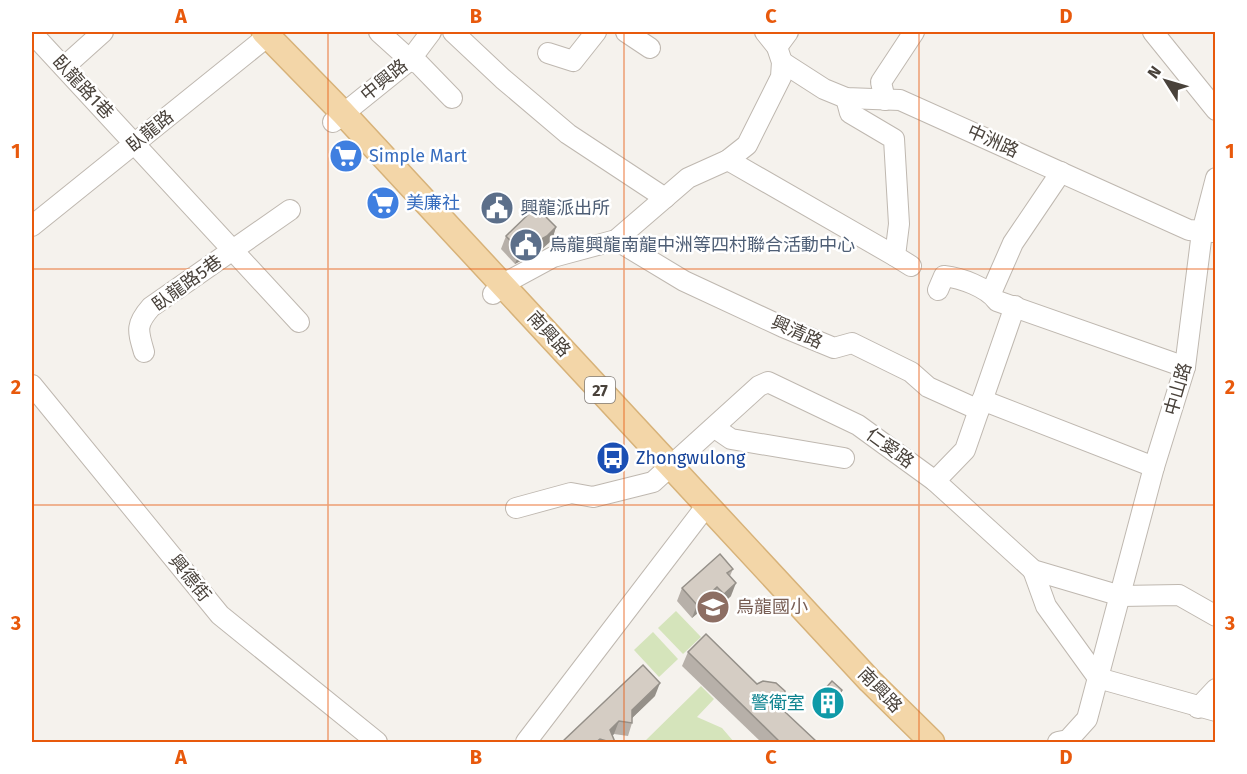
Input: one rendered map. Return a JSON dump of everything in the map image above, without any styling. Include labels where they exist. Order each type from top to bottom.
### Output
[{"type":"main road","name":"南興路","points":[[259,36],[666,471],[932,742]]},
{"type":"main road","name":"南興路","points":[[703,509],[861,691],[913,742]]},
{"type":"street","points":[[64,67],[103,32]]},
{"type":"street","points":[[379,32],[410,60],[419,64],[452,98]]},
{"type":"street","name":"中興路","points":[[338,118],[410,60],[431,32]]},
{"type":"street","points":[[453,32],[503,79],[568,134],[665,198]]},
{"type":"street","points":[[548,53],[573,61],[596,32]]},
{"type":"street","points":[[626,32],[650,48]]},
{"type":"street","name":"中洲路","points":[[765,32],[824,89],[846,98],[900,100],[1188,230],[1209,232]]},
{"type":"street","points":[[885,100],[880,82],[914,32]]},
{"type":"street","points":[[1153,32],[1215,110]]},
{"type":"street","name":"臥龍路1巷","points":[[32,33],[135,142]]},
{"type":"street","name":"臥龍路","points":[[32,226],[259,36]]},
{"type":"street","points":[[498,289],[553,257],[616,240],[688,178],[728,160],[747,145],[781,77],[783,47]]},
{"type":"street","points":[[728,160],[903,261],[894,139],[850,113],[846,98]]},
{"type":"street","name":"臥龍路5巷","points":[[135,142],[299,322]]},
{"type":"street","points":[[991,293],[1013,243],[1062,172]]},
{"type":"street","name":"中山路","points":[[1058,742],[1068,740],[1087,719],[1154,467],[1185,367],[1209,232],[1215,178]]},
{"type":"street","name":"臥龍路5巷","points":[[144,352],[138,333],[140,319],[151,307],[290,210]]},
{"type":"street","name":"興清路","points":[[616,240],[684,281],[783,327],[834,348],[852,343],[911,372],[928,387],[981,405]]},
{"type":"street","points":[[938,290],[944,276],[991,293],[997,301],[1185,367]]},
{"type":"street","points":[[935,481],[965,450],[1015,306]]},
{"type":"street","name":"仁愛路","points":[[516,508],[571,493],[593,497],[653,482],[759,386],[768,382],[858,426],[935,481],[1033,570],[1121,596]]},
{"type":"street","name":"興德街","points":[[32,385],[220,615],[377,742]]},
{"type":"street","points":[[981,405],[1154,467]]},
{"type":"street","points":[[715,428],[730,439],[844,458]]},
{"type":"street","points":[[526,742],[703,509]]},
{"type":"street","points":[[1033,570],[1046,606],[1098,678],[1207,709],[1215,689]]},
{"type":"street","points":[[1121,596],[1179,595],[1215,616]]},
{"type":"green space","points":[[676,611],[701,637],[683,654],[658,628]]},
{"type":"green space","points":[[653,632],[678,659],[659,677],[634,650]]},
{"type":"green space","points":[[701,686],[714,699],[697,717],[722,728],[734,742],[644,742]]},
{"type":"building","points":[[536,207],[556,227],[547,236],[520,251],[506,236]]},
{"type":"building","points":[[720,554],[733,569],[727,573],[736,583],[724,594],[717,587],[697,605],[682,588]]},
{"type":"building","points":[[706,634],[757,684],[763,681],[776,683],[785,691],[784,711],[817,742],[780,742],[688,652]]},
{"type":"building","points":[[643,665],[660,683],[632,710],[632,723],[619,721],[610,730],[615,742],[600,739],[596,742],[562,742]]},
{"type":"building","points":[[832,681],[842,690],[835,699],[824,690]]},
{"type":"place","name":"Simple Mart","points":[[346,156]]},
{"type":"place","name":"美廉社","points":[[383,203]]},
{"type":"place","name":"興龍派出所","points":[[497,208]]},
{"type":"place","name":"烏龍興龍南龍中洲等四村聯合活動中心","points":[[526,245]]},
{"type":"place","name":"Zhongwulong","points":[[613,458]]},
{"type":"place","name":"烏龍國小","points":[[713,607]]},
{"type":"place","name":"警衛室","points":[[828,703]]}]
